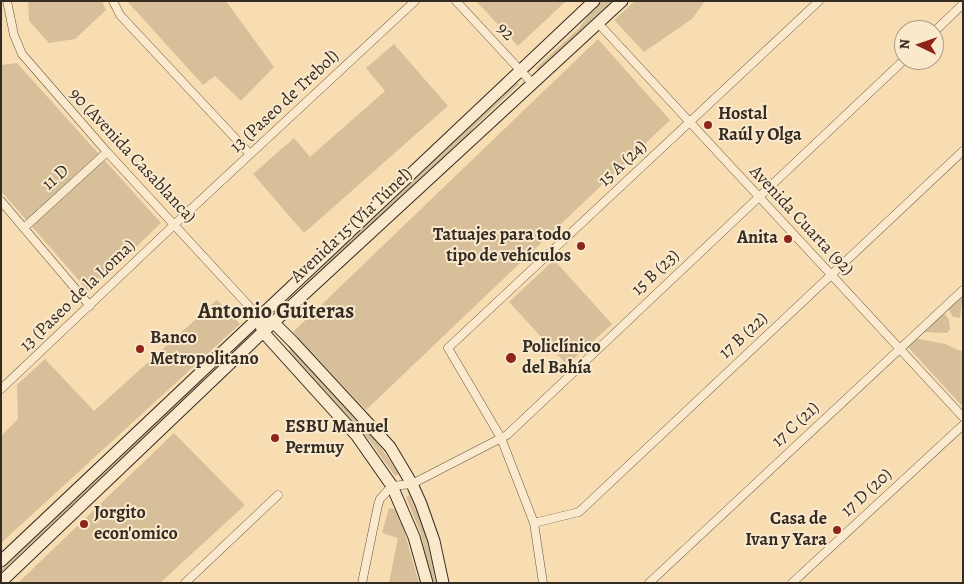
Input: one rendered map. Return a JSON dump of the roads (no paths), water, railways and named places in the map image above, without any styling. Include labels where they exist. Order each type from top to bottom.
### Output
[{"type":"main road","name":"Avenida 15 (Vía Túnel)","points":[[1,561],[594,1]]},
{"type":"main road","name":"Avenida 15 (Vía Túnel)","points":[[1,582],[273,322],[622,1]]},
{"type":"main road","points":[[259,317],[273,322],[369,422],[390,447],[412,484],[434,541],[443,583]]},
{"type":"main road","points":[[259,317],[263,332],[357,436],[392,486],[414,537],[427,583]]},
{"type":"street","name":"90 (Avenida Casablanca)","points":[[7,1],[14,35],[22,54],[107,152],[259,317]]},
{"type":"street","points":[[113,1],[120,15],[250,154]]},
{"type":"street","name":"13 (Paseo de Trebol)","points":[[174,224],[415,1]]},
{"type":"street","name":"92","points":[[456,1],[532,84]]},
{"type":"street","name":"15 A (24)","points":[[501,438],[448,348],[819,1]]},
{"type":"street","points":[[944,22],[963,4]]},
{"type":"street","name":"Avenida Cuarta (92)","points":[[598,23],[963,417]]},
{"type":"street","name":"15 B (23)","points":[[412,484],[501,438],[894,69]]},
{"type":"street","name":"17 B (22)","points":[[534,523],[580,512],[963,151]]},
{"type":"street","name":"11 D","points":[[25,227],[107,152]]},
{"type":"street","points":[[1,201],[90,306]]},
{"type":"street","name":"13 (Paseo de la Loma)","points":[[1,389],[174,224]]},
{"type":"street","name":"17 C (21)","points":[[649,583],[963,290]]},
{"type":"street","name":"17 D (20)","points":[[792,583],[963,425]]},
{"type":"street","points":[[501,438],[534,523],[543,583]]},
{"type":"street","points":[[362,583],[380,499],[392,486],[412,484]]},
{"type":"street","points":[[185,583],[278,495]]},
{"type":"place","name":"Hostal Raúl y Olga","points":[[708,125]]},
{"type":"place","name":"Anita","points":[[788,239]]},
{"type":"place","name":"Tatuajes para todo tipo de vehículos","points":[[581,246]]},
{"type":"place","name":"Banco Metropolitano","points":[[140,349]]},
{"type":"place","name":"Policlínico del Bahía","points":[[511,358]]},
{"type":"place","name":"ESBU Manuel Permuy","points":[[275,438]]},
{"type":"place","name":"Jorgito econ'omico","points":[[84,524]]},
{"type":"place","name":"Casa de Ivan y Yara","points":[[837,530]]},
{"type":"district","name":"Antonio Guiteras","points":[[276,313]]}]
